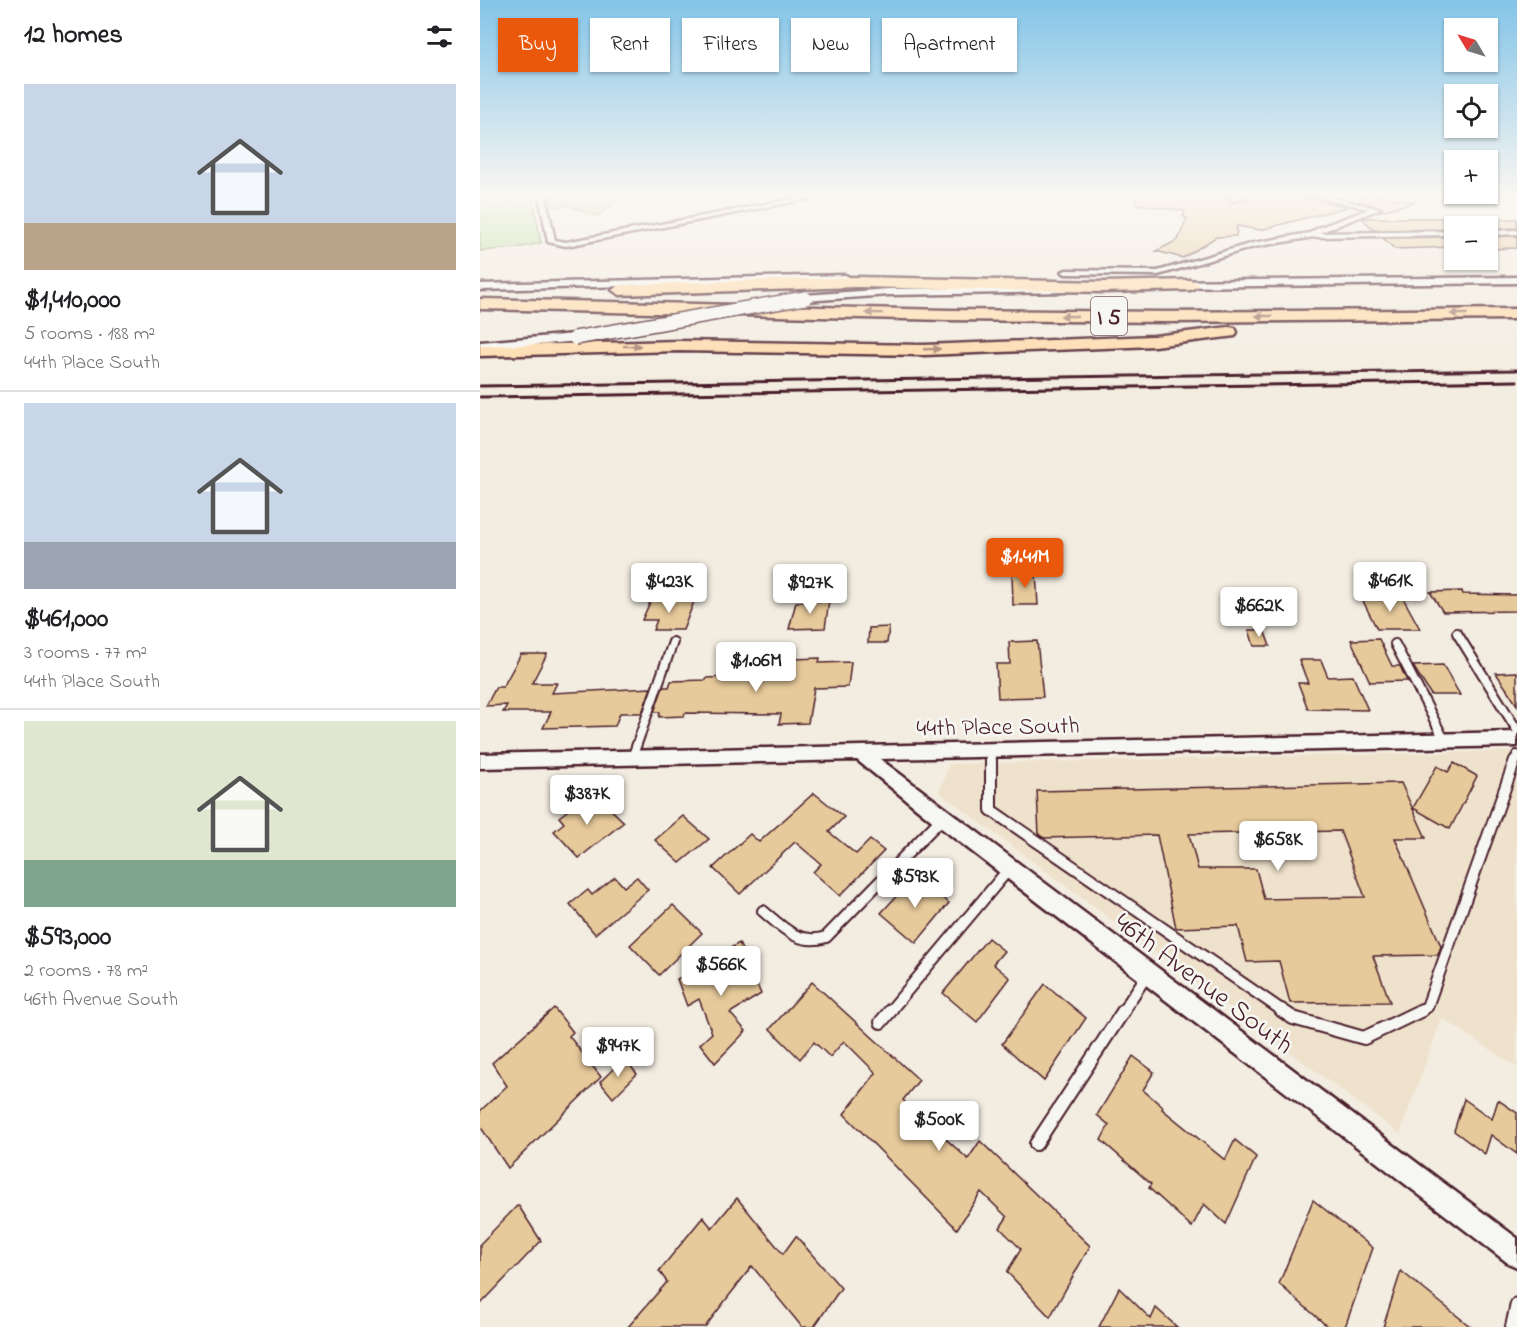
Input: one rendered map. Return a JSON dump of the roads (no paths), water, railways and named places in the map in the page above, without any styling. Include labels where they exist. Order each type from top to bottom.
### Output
[{"type":"highway","points":[[480,291],[604,291],[855,282],[1103,287],[1191,285]]},
{"type":"highway","points":[[480,291],[700,310]]},
{"type":"highway","name":"I 5","points":[[480,304],[700,310],[1167,317],[1517,314]]},
{"type":"highway","name":"I 5","points":[[480,319],[1021,331],[1321,333]]},
{"type":"highway","points":[[480,348],[679,346],[924,350],[1154,341],[1229,332]]},
{"type":"main road","points":[[1191,285],[1517,280]]},
{"type":"main road","points":[[480,348],[575,339],[805,298],[889,292],[1517,285]]},
{"type":"street","points":[[1066,272],[1158,273],[1213,257]]},
{"type":"street","name":"44th Place South","points":[[480,761],[1517,739]]},
{"type":"street","name":"46th Avenue South","points":[[860,753],[942,818],[1517,1254]]},
{"type":"lane","points":[[1457,633],[1517,730]]},
{"type":"lane","points":[[632,758],[674,642]]},
{"type":"lane","points":[[1395,644],[1445,741]]},
{"type":"lane","points":[[991,750],[990,810],[1293,1018],[1364,1038],[1427,1007],[1517,755]]},
{"type":"lane","points":[[763,911],[801,941],[819,941],[826,937],[942,818]]},
{"type":"lane","points":[[881,1022],[1009,869]]},
{"type":"lane","points":[[1036,1144],[1148,974]]},
{"type":"lane","points":[[1512,1327],[1517,1304]]},
{"type":"railway","points":[[480,386],[1517,370]]},
{"type":"railway","points":[[480,397],[1517,381]]}]
